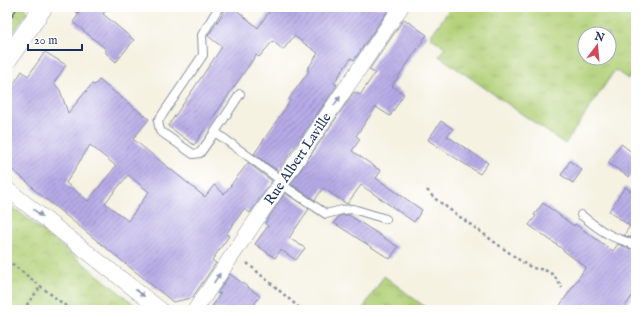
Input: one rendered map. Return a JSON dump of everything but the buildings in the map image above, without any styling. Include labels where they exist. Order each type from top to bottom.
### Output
[{"type":"street","points":[[7,60],[43,7]]},
{"type":"street","name":"Rue Albert Laville","points":[[195,310],[401,7]]},
{"type":"street","points":[[7,189],[161,310]]},
{"type":"lane","points":[[219,7],[202,35],[203,55],[158,121],[160,131],[193,154],[200,153],[240,94]]},
{"type":"lane","points":[[215,132],[326,214],[353,209],[386,219]]},
{"type":"lane","points":[[581,215],[607,234],[632,244]]},
{"type":"path","points":[[427,190],[434,198],[526,264],[536,269],[549,272],[558,280],[562,288]]},
{"type":"path","points":[[7,260],[71,310]]},
{"type":"path","points":[[244,261],[302,310]]},
{"type":"path","points":[[23,310],[41,286]]},
{"type":"green space","points":[[7,7],[23,7],[28,11],[7,42]]},
{"type":"green space","points":[[451,7],[623,7],[636,15],[636,68],[628,79],[615,70],[565,144],[439,56],[445,47],[430,37]]},
{"type":"green space","points":[[7,202],[141,310],[7,310]]},
{"type":"green space","points":[[384,276],[429,310],[362,310]]},
{"type":"tram line","points":[[7,23],[18,7]]}]
